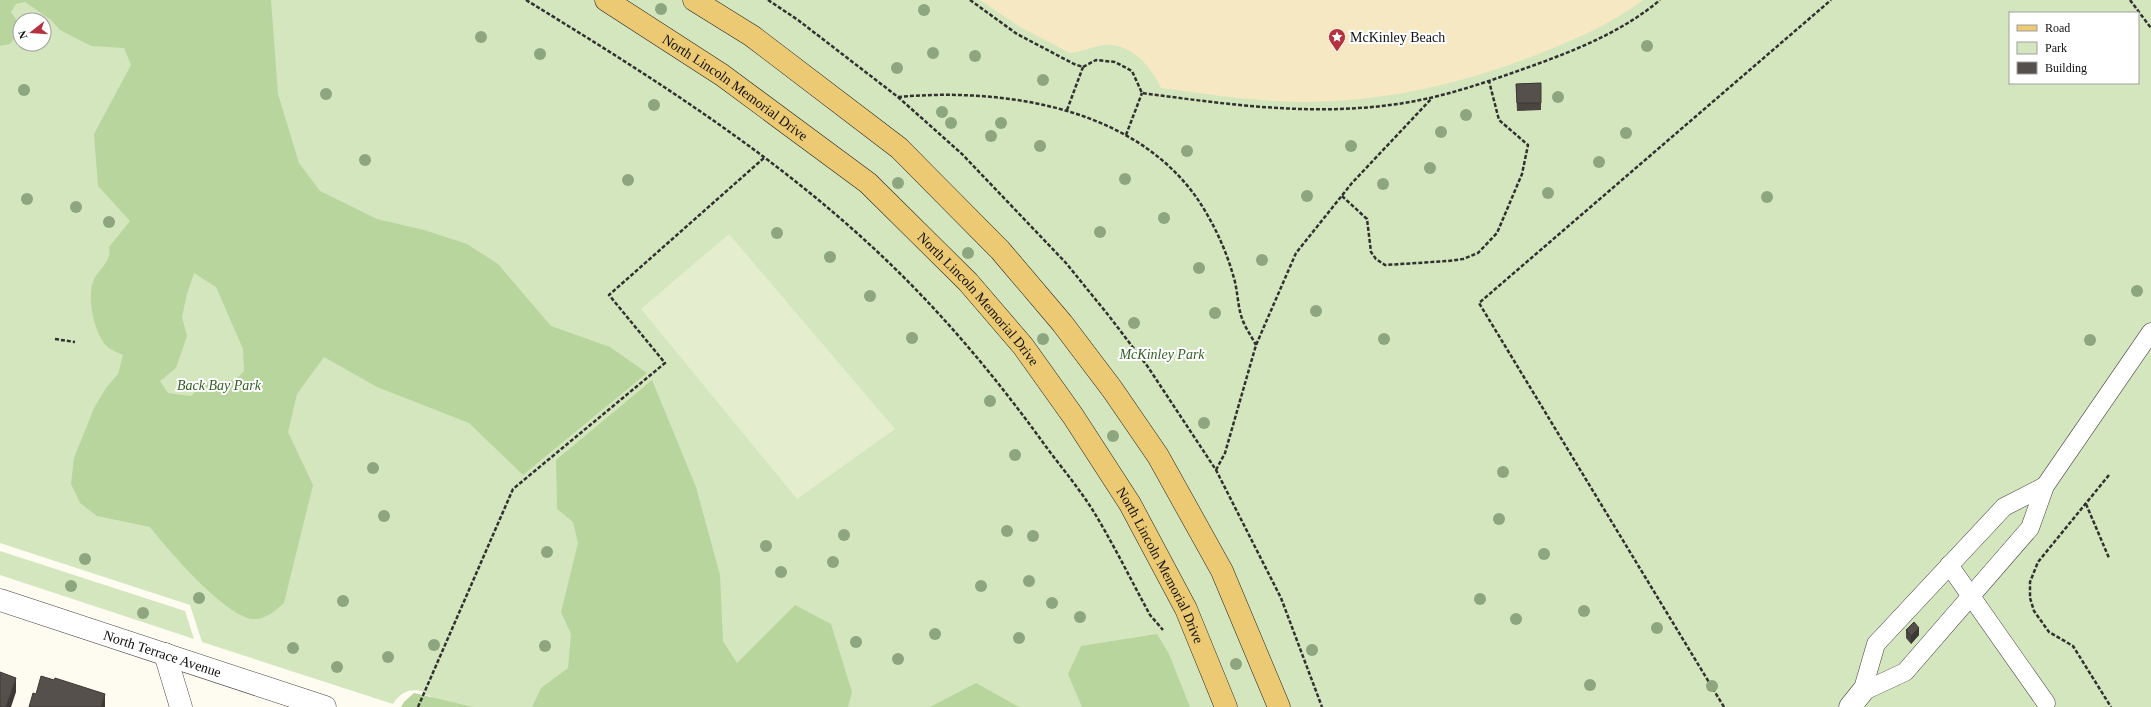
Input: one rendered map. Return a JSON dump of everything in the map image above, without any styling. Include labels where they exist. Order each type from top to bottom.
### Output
[{"type":"main road","name":"North Lincoln Memorial Drive","points":[[606,0],[722,75],[868,183],[968,282],[1023,346],[1073,416],[1130,504],[1186,609],[1226,707]]},
{"type":"main road","points":[[694,0],[752,36],[899,148],[1000,250],[1062,323],[1112,389],[1158,456],[1222,571],[1279,707]]},
{"type":"street","name":"North Terrace Avenue","points":[[0,600],[326,707]]},
{"type":"street","points":[[165,654],[181,707]]},
{"type":"lane","points":[[1856,700],[1905,672],[2030,528],[2045,486],[2151,332]]},
{"type":"lane","points":[[1856,700],[1876,644],[2004,507],[2045,486]]},
{"type":"lane","points":[[1949,566],[2046,703]]},
{"type":"path","points":[[526,0],[642,71],[765,157],[803,186],[885,258],[957,335],[1007,394],[1091,508],[1150,615],[1166,634]]},
{"type":"path","points":[[970,0],[1017,34],[1083,67]]},
{"type":"path","points":[[1142,93],[1240,106],[1309,110],[1363,108],[1432,98],[1489,82],[1557,57],[1611,34],[1647,11],[1660,0]]},
{"type":"path","points":[[1724,707],[1479,302],[1831,0]]},
{"type":"path","points":[[2130,0],[2151,28]]},
{"type":"path","points":[[1066,110],[1083,67],[1096,60],[1115,62],[1132,71],[1142,93],[1126,135]]},
{"type":"path","points":[[1342,196],[1367,219],[1371,252],[1376,259],[1386,265],[1448,261],[1478,253],[1497,233],[1522,174],[1528,145],[1500,120],[1489,82]]},
{"type":"path","points":[[898,97],[963,94],[1066,110],[1098,122],[1126,135],[1166,163],[1190,187],[1208,215],[1224,248],[1235,283],[1242,321],[1256,345]]},
{"type":"path","points":[[1216,470],[1224,453],[1256,345],[1296,253],[1342,196],[1432,98]]},
{"type":"path","points":[[418,707],[512,489],[665,363],[609,295],[765,157]]},
{"type":"path","points":[[55,339],[75,342]]},
{"type":"path","points":[[2109,475],[2038,562],[2030,582],[2030,598],[2034,611],[2048,632],[2073,646],[2111,707]]},
{"type":"path","points":[[2086,504],[2109,558]]},
{"type":"green space","name":"McKinley Park","points":[[0,0],[2151,0],[2151,707],[428,707],[431,696],[425,695],[425,692],[416,690],[403,693],[393,704],[202,642],[190,605],[0,543]]},
{"type":"green space","name":"Back Bay Park","points":[[0,0],[271,0],[278,94],[299,163],[320,191],[377,219],[424,230],[467,244],[498,264],[551,326],[610,347],[647,373],[523,475],[469,423],[377,387],[324,357],[297,394],[288,432],[313,485],[284,603],[273,612],[261,618],[252,619],[240,615],[212,594],[197,580],[182,565],[150,527],[97,516],[80,503],[71,484],[74,458],[94,408],[106,388],[118,374],[123,355],[109,348],[104,343],[99,335],[91,305],[94,279],[109,256],[109,247],[130,221],[98,186],[94,134],[131,65],[124,48],[91,46],[60,30],[52,21],[52,12],[39,12],[25,2],[16,4],[11,12],[12,41],[10,44],[0,46]],"holes":[[[194,273],[216,287],[243,349],[244,371],[235,380],[204,383],[191,396],[168,393],[160,381],[176,368],[187,336],[182,317],[187,294]]]},
{"type":"green space","points":[[729,234],[895,429],[797,499],[641,309]]},
{"type":"green space","points":[[652,380],[696,487],[720,575],[723,641],[737,663],[795,605],[831,624],[852,692],[848,707],[532,707],[541,688],[568,668],[571,634],[561,612],[578,543],[573,522],[557,509],[556,460]]},
{"type":"green space","points":[[0,551],[185,611],[194,639],[0,575]]},
{"type":"green space","points":[[1157,634],[1169,654],[1190,707],[1082,707],[1068,674],[1081,646]]},
{"type":"green space","points":[[976,683],[1019,707],[930,707]]},
{"type":"green space","points":[[414,693],[473,707],[401,707],[404,702]]},
{"type":"sand","name":"McKinley Beach","points":[[980,0],[1643,0],[1618,17],[1578,38],[1507,66],[1478,75],[1419,90],[1389,95],[1358,99],[1297,102],[1246,99],[1161,88],[1152,72],[1131,51],[1113,45],[1103,45],[1070,53],[1020,27]]},
{"type":"building","points":[[1541,83],[1541,103],[1517,103],[1516,84]]},
{"type":"building","points":[[1914,622],[1919,628],[1911,636],[1906,630]]},
{"type":"building","points":[[0,672],[16,678],[6,707],[0,707]]},
{"type":"building","points":[[41,676],[54,680],[55,678],[105,694],[101,707],[29,707],[33,693],[36,694]]},
{"type":"place","name":"McKinley Beach","points":[[1337,52]]}]
